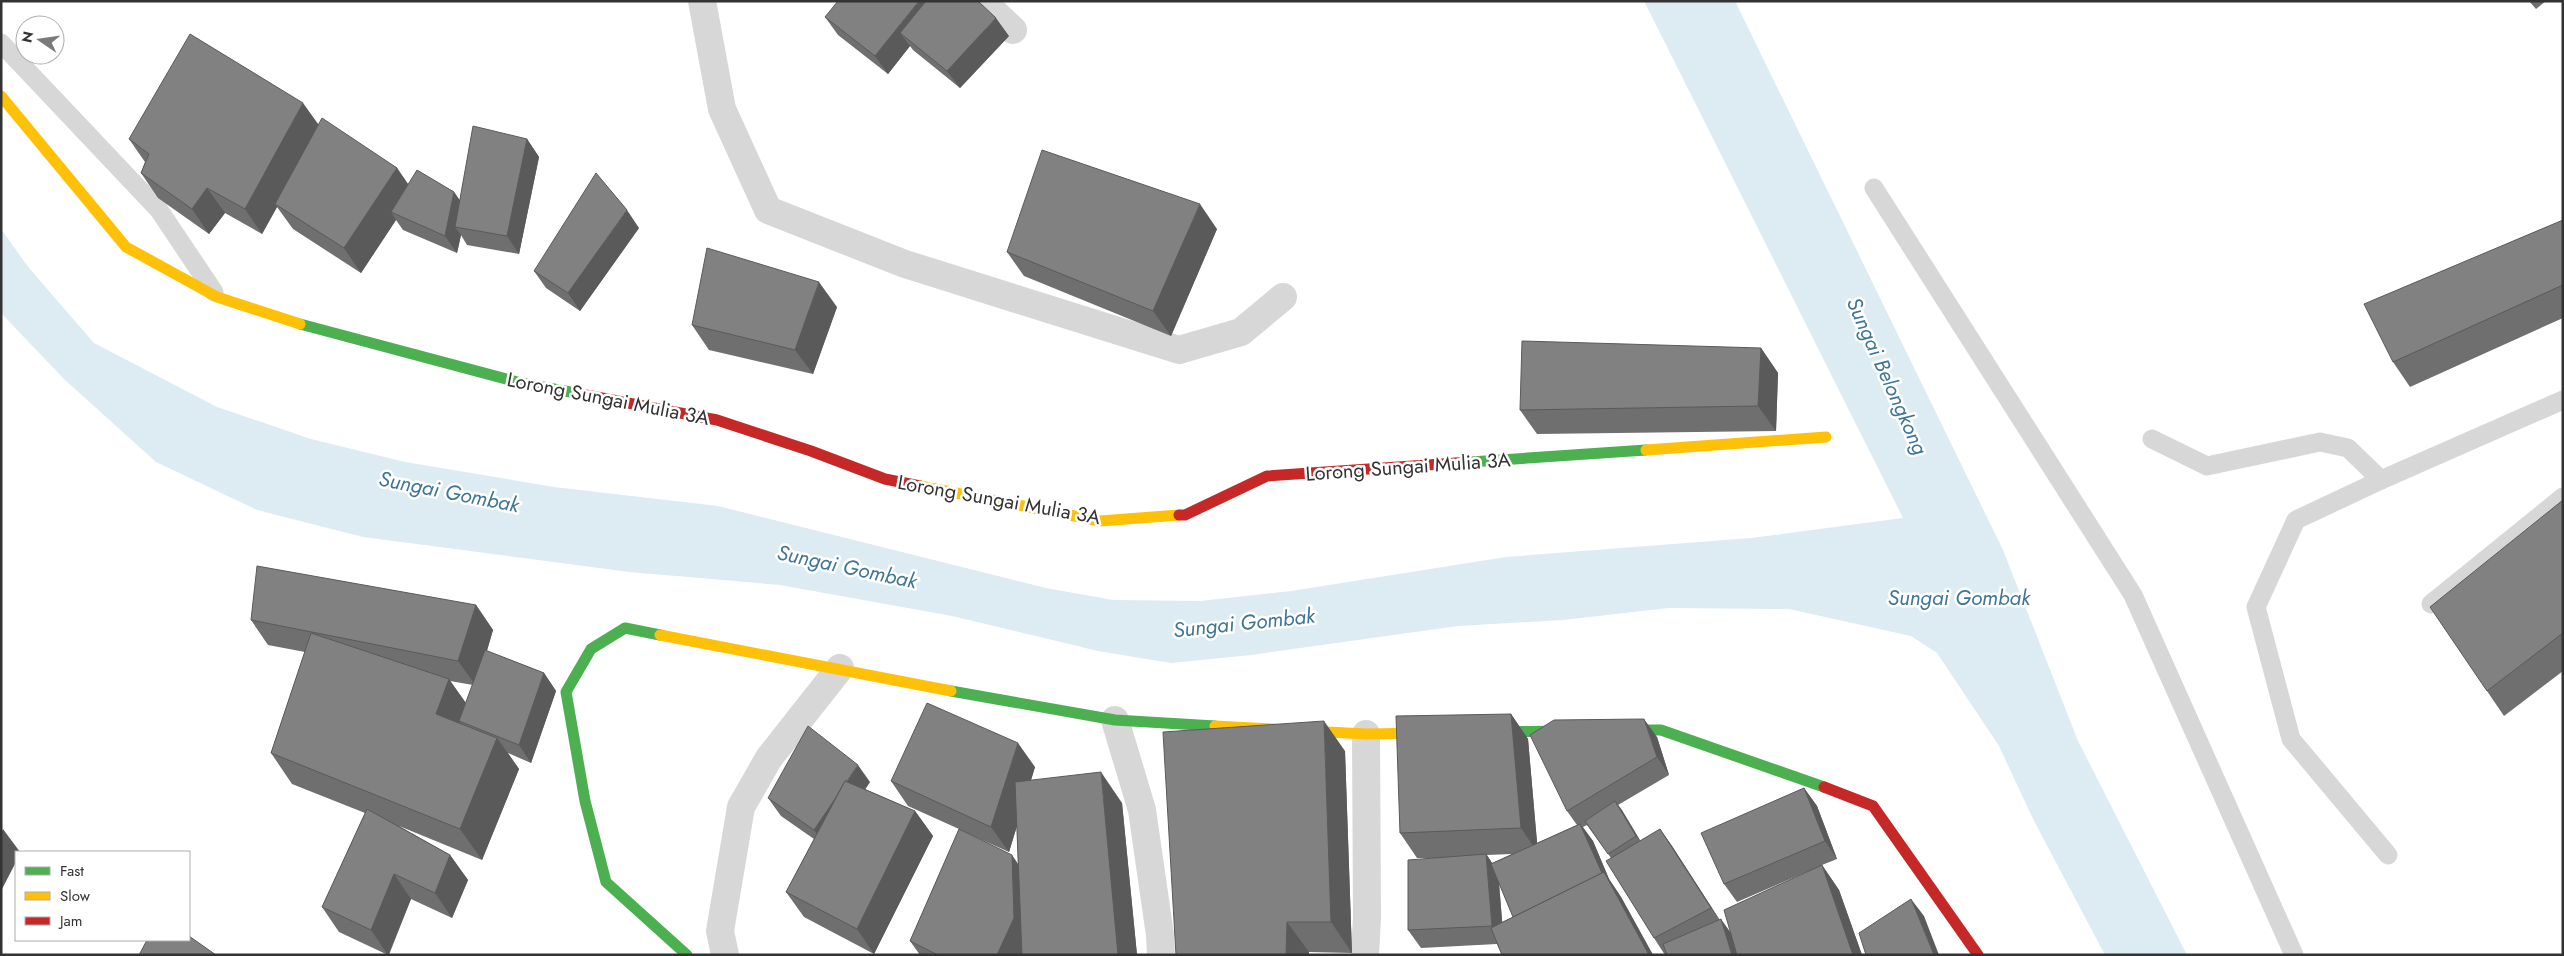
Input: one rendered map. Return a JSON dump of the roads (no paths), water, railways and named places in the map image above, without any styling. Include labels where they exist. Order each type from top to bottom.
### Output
[{"type":"street","points":[[702,1],[722,109],[768,210],[906,264],[1178,350],[1241,332],[1283,297]]},
{"type":"street","points":[[982,1],[1013,30]]},
{"type":"street","name":"Lorong Sungai Mulia 3A","points":[[1,96],[126,247],[217,298],[309,327],[521,383],[717,420],[885,479],[1100,521],[1185,515],[1267,476],[1826,437]]},
{"type":"street","points":[[687,955],[606,882],[585,801],[566,692],[591,649],[625,628],[840,668],[1036,708],[1114,720],[1366,734],[1445,733]]},
{"type":"street","points":[[725,955],[720,931],[741,808],[769,758],[840,668]]},
{"type":"street","points":[[1114,720],[1142,810],[1160,935],[1161,955]]},
{"type":"street","points":[[1602,730],[1661,730],[1777,769],[1873,806],[1978,955]]},
{"type":"street","points":[[1474,732],[1582,731]]},
{"type":"street","points":[[1365,955],[1367,917],[1366,734]]},
{"type":"lane","points":[[1,43],[159,210],[217,298]]},
{"type":"lane","points":[[1874,188],[2133,595],[2294,955]]},
{"type":"lane","points":[[2388,855],[2290,739],[2256,607],[2296,520],[2381,480],[2563,400]]},
{"type":"lane","points":[[2152,439],[2207,466],[2320,442],[2348,448],[2381,480]]},
{"type":"lane","points":[[2431,604],[2563,497]]},
{"type":"water","name":"Sungai Gombak","points":[[1644,1],[1735,1],[2003,550],[2078,741],[2187,955],[2105,955],[2034,821],[1999,746],[1937,653],[1911,636],[1789,609],[1668,608],[1563,620],[1458,626],[1251,655],[1171,663],[1098,651],[952,616],[780,585],[629,572],[363,537],[257,510],[156,462],[65,380],[1,313],[1,229],[29,268],[94,343],[217,407],[311,439],[405,462],[554,487],[718,506],[1046,588],[1113,600],[1200,601],[1291,591],[1506,557],[1751,538],[1903,518]]},
{"type":"water label","name":"Sungai Belongkong","points":[[1887,376]]}]
